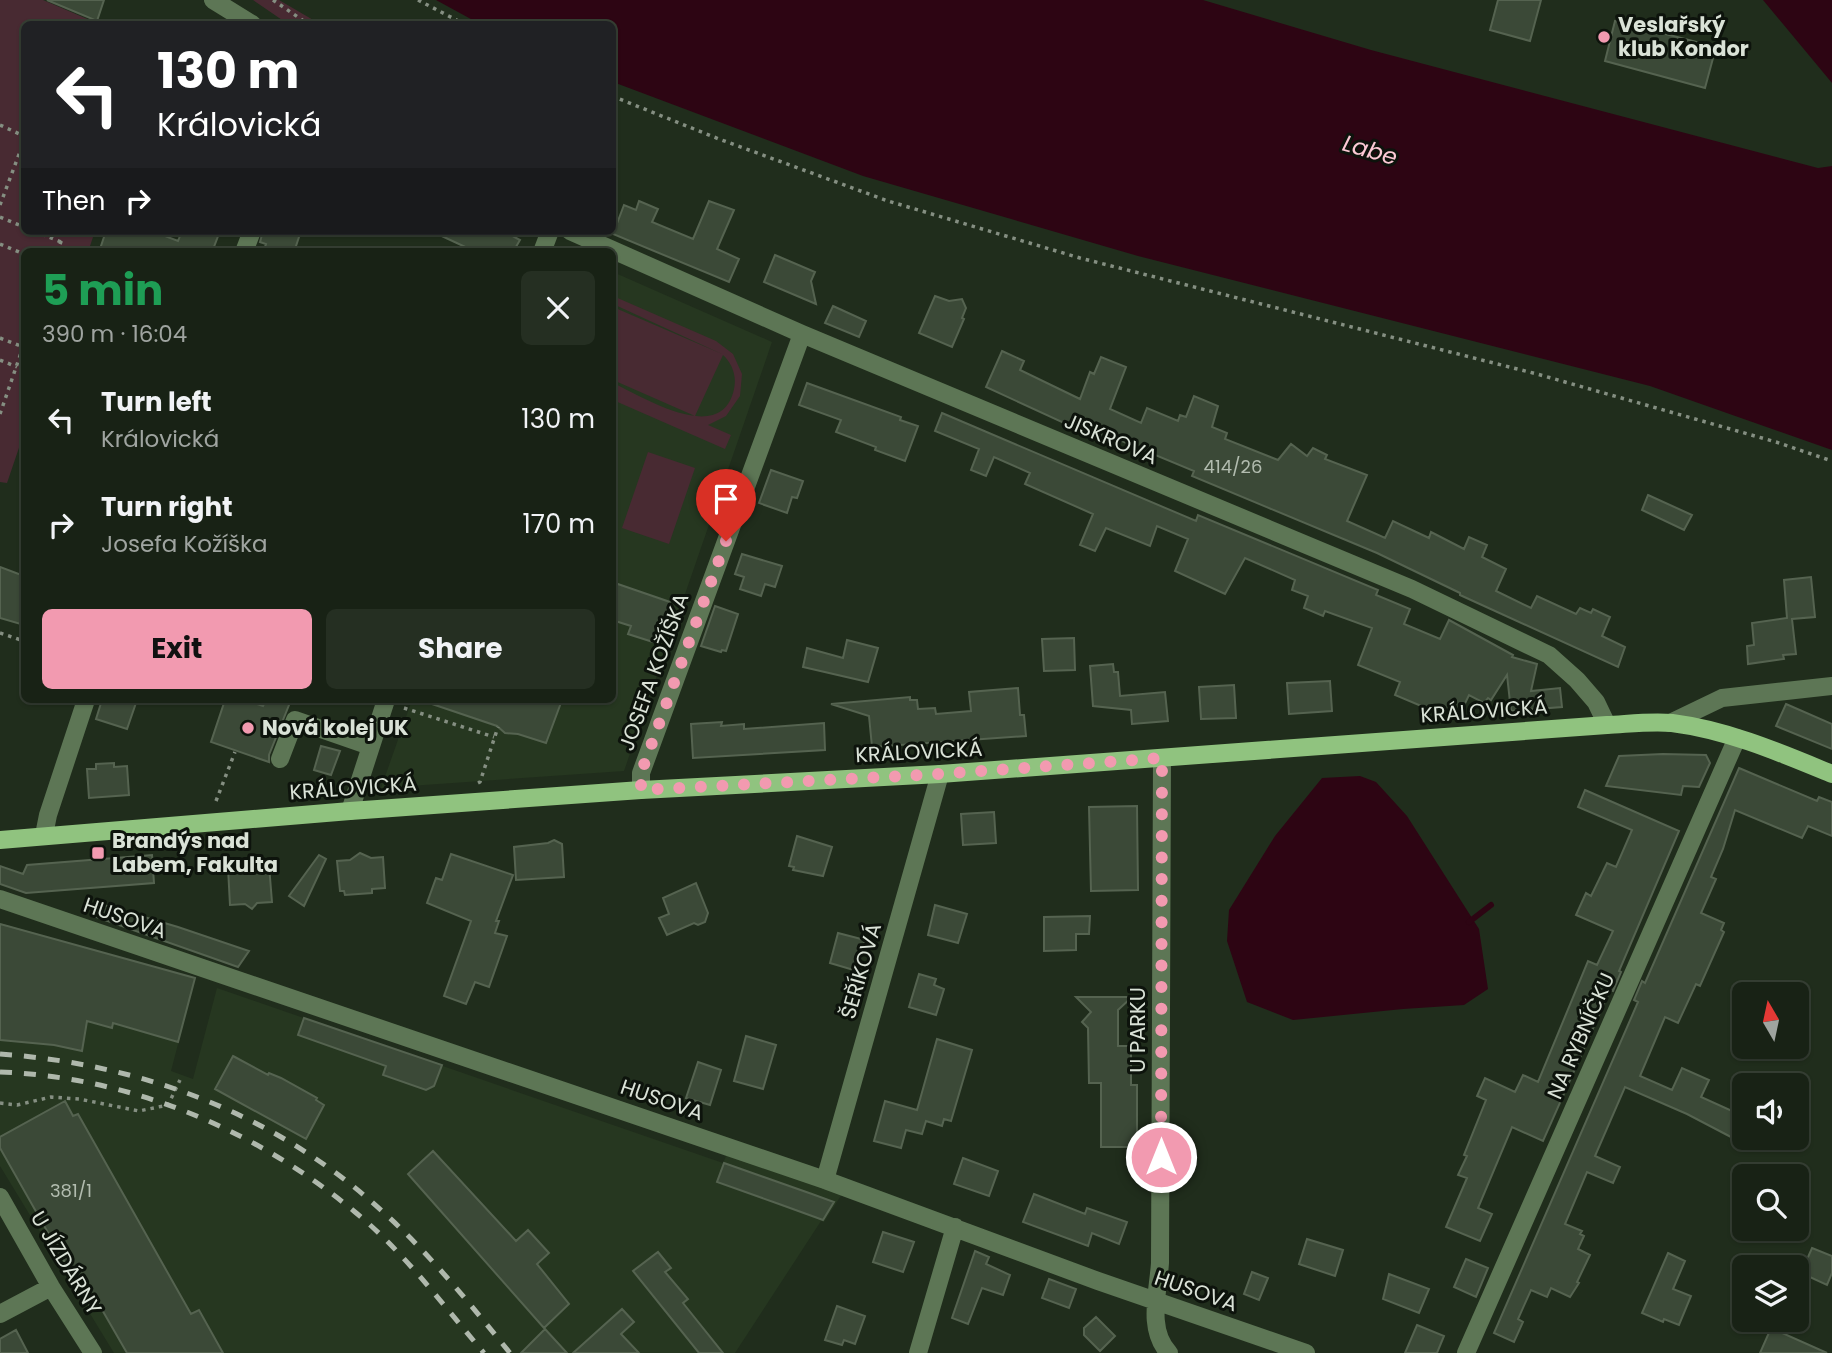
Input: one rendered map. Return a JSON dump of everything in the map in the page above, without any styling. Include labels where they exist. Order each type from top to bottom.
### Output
[{"type":"main road","name":"KRÁLOVICKÁ","points":[[0,840],[641,790],[940,774],[1607,725],[1670,723],[1706,729],[1769,748],[1832,774]]},
{"type":"street","points":[[213,0],[248,21]]},
{"type":"street","name":"JISKROVA","points":[[579,235],[608,248]]},
{"type":"street","name":"JISKROVA","points":[[616,251],[802,334],[1412,589],[1549,655],[1577,680],[1596,702],[1607,725]]},
{"type":"street","name":"JOSEFA KOŽÍŠKA","points":[[641,790],[641,773],[802,334]]},
{"type":"street","points":[[1670,723],[1722,698],[1832,686]]},
{"type":"street","points":[[44,835],[48,815],[85,703]]},
{"type":"street","points":[[350,811],[385,703]]},
{"type":"street","points":[[280,759],[295,720],[370,746]]},
{"type":"street","name":"NA RYBNÍČKU","points":[[1466,1353],[1737,738]]},
{"type":"street","name":"U PARKU","points":[[1162,758],[1160,1263],[1155,1325],[1161,1345],[1170,1353]]},
{"type":"street","name":"ŠEŘÍKOVÁ","points":[[825,1180],[940,774]]},
{"type":"street","name":"HUSOVA","points":[[0,900],[825,1180],[1157,1302],[1306,1353]]},
{"type":"street","name":"U JÍZDÁRNY","points":[[0,1197],[51,1287],[93,1353]]},
{"type":"street","points":[[918,1353],[955,1227]]},
{"type":"street","points":[[0,1314],[51,1287]]},
{"type":"path","points":[[273,0],[304,21]]},
{"type":"path","points":[[418,0],[458,21]]},
{"type":"path","points":[[616,98],[888,201],[1080,258],[1537,374],[1776,442],[1832,461]]},
{"type":"path","points":[[0,125],[21,137]]},
{"type":"path","points":[[0,205],[21,147]]},
{"type":"path","points":[[0,217],[21,226]]},
{"type":"path","points":[[44,235],[61,242]]},
{"type":"path","points":[[59,248],[64,235]]},
{"type":"path","points":[[0,244],[21,253]]},
{"type":"path","points":[[0,338],[21,344]]},
{"type":"path","points":[[0,414],[21,354]]},
{"type":"path","points":[[0,360],[17,367]]},
{"type":"path","points":[[0,633],[21,640]]},
{"type":"path","points":[[392,703],[494,737]]},
{"type":"path","points":[[476,785],[480,782],[498,727]]},
{"type":"path","points":[[215,801],[235,752]]},
{"type":"path","points":[[0,1102],[17,1105],[51,1097],[79,1099],[139,1111],[168,1105],[180,1080]]},
{"type":"shaded area","points":[[0,0],[43,0],[92,21],[21,21],[21,235],[94,235],[89,248],[21,248],[21,442],[7,483],[0,482]]},
{"type":"shaded area","points":[[253,0],[279,0],[315,21],[284,21]]},
{"type":"shaded area","points":[[616,273],[772,342],[624,771],[381,788],[411,703],[616,703]]},
{"type":"shaded area","points":[[616,297],[716,341],[733,354],[742,374],[740,396],[726,416],[708,425],[731,435],[725,449],[616,401],[616,384],[661,406],[694,415],[616,381],[616,308],[722,354],[616,305]],"holes":[[[723,355],[729,362],[735,379],[727,406],[714,414],[695,416]]]},
{"type":"shaded area","points":[[648,452],[695,468],[669,544],[622,528]]},
{"type":"shaded area","points":[[0,923],[195,979],[171,1071],[193,1079],[217,988],[723,1163],[727,1154],[842,1194],[824,1222],[821,1221],[735,1353],[114,1353],[0,1166]]},
{"type":"water","name":"Labe","points":[[436,0],[1203,0],[1371,50],[1818,168],[1832,166],[1832,450],[1650,386],[1138,256],[863,176],[616,83],[616,21],[474,21]]},
{"type":"water","points":[[1763,0],[1832,0],[1832,83]]},
{"type":"water","points":[[1360,776],[1376,782],[1407,816],[1479,929],[1488,989],[1464,1005],[1293,1020],[1247,1002],[1227,941],[1229,910],[1275,836],[1322,778]]},
{"type":"building","points":[[47,0],[104,0],[97,21]]},
{"type":"building","points":[[1498,0],[1541,0],[1530,41],[1490,30]]},
{"type":"building","points":[[1615,21],[1716,47],[1705,88],[1605,61]]},
{"type":"building","points":[[639,201],[658,209],[652,222],[693,239],[709,201],[734,210],[717,249],[739,259],[729,282],[615,235],[624,205],[636,210]]},
{"type":"building","points":[[105,235],[162,235],[178,241],[180,235],[218,235],[214,248],[100,248]]},
{"type":"building","points":[[262,235],[300,235],[295,248],[264,248],[266,244],[260,242]]},
{"type":"building","points":[[440,235],[511,235],[520,240],[515,248],[467,248]]},
{"type":"building","points":[[775,255],[815,272],[811,281],[816,304],[764,282]]},
{"type":"building","points":[[935,296],[949,301],[962,299],[966,308],[952,347],[919,333]]},
{"type":"building","points":[[833,306],[866,321],[859,337],[825,323]]},
{"type":"building","points":[[1002,351],[1024,361],[1020,370],[1080,399],[1090,372],[1094,374],[1101,357],[1126,367],[1110,409],[1141,423],[1147,408],[1178,421],[1180,415],[1186,417],[1194,396],[1218,406],[1212,427],[1227,433],[1225,439],[1278,460],[1291,444],[1307,456],[1313,448],[1327,455],[1325,459],[1367,475],[1347,521],[1385,538],[1393,521],[1429,538],[1431,532],[1464,549],[1469,537],[1487,545],[1482,557],[1506,569],[1496,591],[1531,608],[1537,596],[1576,614],[1580,608],[1591,613],[1593,609],[1610,617],[1602,636],[1625,647],[1618,667],[1460,595],[1377,553],[1192,476],[1194,471],[1117,439],[1114,446],[986,387]]},
{"type":"building","points":[[807,383],[901,417],[900,420],[918,426],[905,461],[836,432],[841,420],[799,405]]},
{"type":"building","points":[[942,413],[1196,521],[1198,515],[1378,590],[1376,595],[1410,609],[1404,624],[1440,639],[1449,620],[1513,655],[1512,657],[1537,664],[1531,691],[1560,688],[1562,707],[1511,711],[1507,675],[1491,700],[1488,698],[1484,703],[1469,695],[1459,716],[1426,708],[1395,695],[1400,682],[1358,665],[1372,628],[1325,611],[1323,616],[1304,608],[1308,596],[1292,590],[1295,580],[1245,558],[1225,594],[1175,571],[1188,539],[1157,526],[1150,546],[1106,528],[1095,551],[1080,545],[1093,514],[1025,484],[1030,473],[994,457],[986,476],[971,470],[979,449],[935,431]]},
{"type":"building","points":[[771,470],[803,481],[797,498],[792,497],[787,513],[759,503]]},
{"type":"building","points":[[1648,495],[1692,515],[1684,530],[1642,510]]},
{"type":"building","points":[[742,554],[782,566],[775,587],[765,584],[761,596],[740,589],[744,577],[735,574]]},
{"type":"building","points":[[0,567],[21,575],[21,624],[0,618]]},
{"type":"building","points":[[1811,577],[1815,617],[1792,619],[1796,654],[1783,655],[1784,659],[1748,664],[1747,646],[1754,645],[1752,623],[1787,618],[1784,580]]},
{"type":"building","points":[[616,583],[670,602],[656,643],[628,634],[631,626],[616,621]]},
{"type":"building","points":[[715,606],[738,614],[726,651],[721,652],[701,646]]},
{"type":"building","points":[[1074,638],[1075,670],[1044,671],[1042,639]]},
{"type":"building","points":[[847,640],[878,648],[868,682],[803,667],[807,648],[843,658]]},
{"type":"building","points":[[1113,664],[1114,672],[1118,672],[1120,696],[1165,692],[1168,721],[1132,724],[1131,710],[1093,706],[1090,666]]},
{"type":"building","points":[[1330,681],[1332,711],[1289,714],[1287,683]]},
{"type":"building","points":[[1234,685],[1236,718],[1201,719],[1199,687]]},
{"type":"building","points":[[1018,688],[1020,715],[1024,715],[1026,736],[872,747],[869,716],[831,704],[910,697],[910,700],[917,700],[918,709],[935,708],[936,714],[971,711],[969,692]]},
{"type":"building","points":[[101,703],[136,703],[127,729],[96,719]]},
{"type":"building","name":"Nová kolej UK","points":[[224,703],[254,703],[263,706],[264,703],[290,703],[269,755],[269,762],[211,742]]},
{"type":"building","points":[[429,703],[561,703],[546,743],[518,734],[505,733],[497,726]]},
{"type":"building","points":[[1786,704],[1832,724],[1832,749],[1776,726]]},
{"type":"building","points":[[722,722],[721,726],[744,724],[744,729],[824,723],[825,750],[693,758],[691,724]]},
{"type":"building","points":[[321,746],[340,751],[331,775],[314,770]]},
{"type":"building","points":[[1706,755],[1710,763],[1699,787],[1683,786],[1681,795],[1606,786],[1619,756]]},
{"type":"building","points":[[114,763],[114,767],[127,766],[129,795],[89,798],[87,769],[96,769],[96,764]]},
{"type":"building","points":[[1739,768],[1817,801],[1819,797],[1832,802],[1832,836],[1808,826],[1802,838],[1735,810],[1711,877],[1716,879],[1701,913],[1724,923],[1721,930],[1724,932],[1700,986],[1696,984],[1678,1023],[1665,1017],[1640,1076],[1672,1090],[1682,1068],[1709,1080],[1701,1097],[1732,1111],[1731,1137],[1625,1087],[1595,1156],[1620,1167],[1613,1183],[1587,1172],[1565,1224],[1582,1231],[1580,1234],[1584,1236],[1578,1249],[1590,1255],[1577,1282],[1579,1283],[1570,1297],[1551,1288],[1547,1297],[1531,1290],[1518,1319],[1523,1322],[1514,1342],[1494,1333],[1638,1002],[1634,1000],[1642,981],[1645,983]]},
{"type":"building","points":[[1585,790],[1679,831],[1613,991],[1610,990],[1543,1141],[1512,1127],[1478,1208],[1492,1214],[1480,1241],[1446,1227],[1467,1178],[1458,1175],[1486,1100],[1477,1096],[1485,1078],[1515,1092],[1523,1075],[1538,1082],[1588,961],[1597,965],[1613,931],[1576,915],[1586,893],[1591,896],[1607,863],[1616,867],[1632,830],[1578,807]]},
{"type":"building","points":[[1137,806],[1138,890],[1091,891],[1089,807]]},
{"type":"building","points":[[994,812],[996,843],[963,845],[961,814]]},
{"type":"building","points":[[797,836],[832,847],[823,876],[793,870],[794,867],[789,866]]},
{"type":"building","points":[[554,840],[562,844],[564,877],[516,880],[514,847]]},
{"type":"building","points":[[360,853],[371,858],[383,857],[385,888],[372,889],[372,893],[345,895],[344,891],[340,891],[337,861],[350,860]]},
{"type":"building","points":[[451,854],[513,875],[496,921],[499,921],[495,933],[507,936],[489,987],[475,982],[466,1004],[444,996],[471,921],[427,903],[436,878],[442,880]]},
{"type":"building","points":[[152,855],[154,883],[26,893],[0,884],[0,866],[23,874],[27,865]]},
{"type":"building","points":[[319,855],[326,859],[304,906],[289,896]]},
{"type":"building","points":[[245,860],[255,866],[269,865],[272,902],[257,903],[252,909],[245,904],[230,905],[228,868],[237,867]]},
{"type":"building","points":[[696,883],[708,913],[705,922],[698,925],[694,923],[667,935],[659,918],[669,914],[663,898]]},
{"type":"building","points":[[97,903],[249,951],[238,967],[93,916]]},
{"type":"building","points":[[935,905],[967,914],[958,943],[928,935]]},
{"type":"building","points":[[1090,916],[1089,934],[1076,934],[1076,950],[1044,951],[1044,917]]},
{"type":"building","points":[[0,924],[195,978],[178,1042],[113,1023],[112,1028],[87,1021],[82,1051],[54,1045],[0,1040]]},
{"type":"building","points":[[838,933],[865,940],[857,971],[830,963]]},
{"type":"building","points":[[919,974],[936,979],[934,985],[944,989],[936,1015],[909,1007]]},
{"type":"building","points":[[1076,997],[1132,997],[1118,1010],[1118,1046],[1131,1046],[1131,1085],[1137,1085],[1137,1147],[1101,1147],[1101,1083],[1089,1083],[1088,1028],[1082,1022],[1091,1012]]},
{"type":"building","points":[[304,1018],[442,1065],[434,1086],[426,1090],[383,1075],[386,1066],[298,1035]]},
{"type":"building","points":[[746,1036],[776,1045],[763,1089],[734,1081]]},
{"type":"building","points":[[937,1039],[972,1050],[951,1121],[944,1119],[942,1126],[926,1121],[922,1134],[906,1130],[901,1148],[874,1141],[885,1101],[917,1110]]},
{"type":"building","points":[[233,1056],[268,1075],[269,1073],[281,1078],[317,1098],[316,1100],[324,1105],[306,1139],[215,1089]]},
{"type":"building","points":[[698,1062],[721,1070],[710,1105],[686,1098]]},
{"type":"building","points":[[65,1101],[73,1116],[78,1114],[191,1314],[199,1310],[223,1353],[127,1353],[97,1301],[89,1305],[0,1148],[0,1137]]},
{"type":"building","points":[[433,1151],[516,1241],[528,1230],[549,1253],[537,1264],[569,1304],[544,1328],[408,1174]]},
{"type":"building","points":[[963,1158],[998,1171],[989,1196],[954,1184]]},
{"type":"building","points":[[724,1163],[834,1202],[823,1220],[717,1182]]},
{"type":"building","points":[[1034,1194],[1085,1214],[1087,1208],[1127,1222],[1119,1244],[1092,1233],[1088,1246],[1023,1222]]},
{"type":"building","points":[[883,1232],[914,1242],[903,1272],[873,1262]]},
{"type":"building","points":[[1307,1239],[1343,1250],[1335,1276],[1299,1264]]},
{"type":"building","points":[[1812,1248],[1832,1256],[1832,1273],[1827,1285],[1809,1277],[1809,1255]]},
{"type":"building","points":[[975,1251],[989,1257],[986,1264],[1010,1275],[1003,1295],[982,1288],[968,1324],[952,1318]]},
{"type":"building","points":[[658,1252],[671,1268],[665,1272],[688,1299],[683,1303],[723,1353],[699,1353],[633,1271]]},
{"type":"building","points":[[1668,1253],[1685,1261],[1673,1289],[1691,1296],[1679,1325],[1642,1313]]},
{"type":"building","points":[[1466,1259],[1488,1268],[1476,1297],[1454,1287]]},
{"type":"building","points":[[1252,1272],[1268,1278],[1259,1300],[1244,1294]]},
{"type":"building","points":[[1389,1274],[1429,1289],[1419,1313],[1383,1299]]},
{"type":"building","points":[[1049,1279],[1076,1289],[1069,1308],[1042,1298]]},
{"type":"building","points":[[837,1306],[865,1316],[855,1344],[844,1340],[842,1345],[825,1340]]},
{"type":"building","points":[[622,1309],[634,1322],[621,1334],[639,1353],[573,1353]]},
{"type":"building","points":[[1096,1317],[1115,1336],[1100,1351],[1084,1335],[1084,1328]]},
{"type":"building","points":[[1417,1325],[1444,1336],[1437,1353],[1405,1353]]},
{"type":"building","points":[[545,1329],[567,1353],[521,1353]]},
{"type":"building","points":[[16,1330],[28,1353],[0,1353],[0,1339]]},
{"type":"building","points":[[1769,1332],[1780,1332],[1827,1353],[1760,1353]]},
{"type":"waterway","points":[[1469,922],[1491,905]]},
{"type":"railway","points":[[0,1054],[105,1069],[155,1082],[252,1121],[298,1147],[341,1177],[399,1227],[449,1279],[510,1353]]},
{"type":"railway","points":[[0,1072],[96,1084],[143,1097],[189,1113],[276,1156],[355,1212],[390,1244],[484,1353]]},
{"type":"place","name":"Veslařský klub Kondor","points":[[1604,37]]},
{"type":"place","name":"Nová kolej UK","points":[[248,728]]},
{"type":"place","name":"Brandýs nad Labem, Fakulta","points":[[98,853]]},
{"type":"route","points":[[726,541],[641,773],[641,790],[940,774],[1162,758],[1161,1157]]}]
